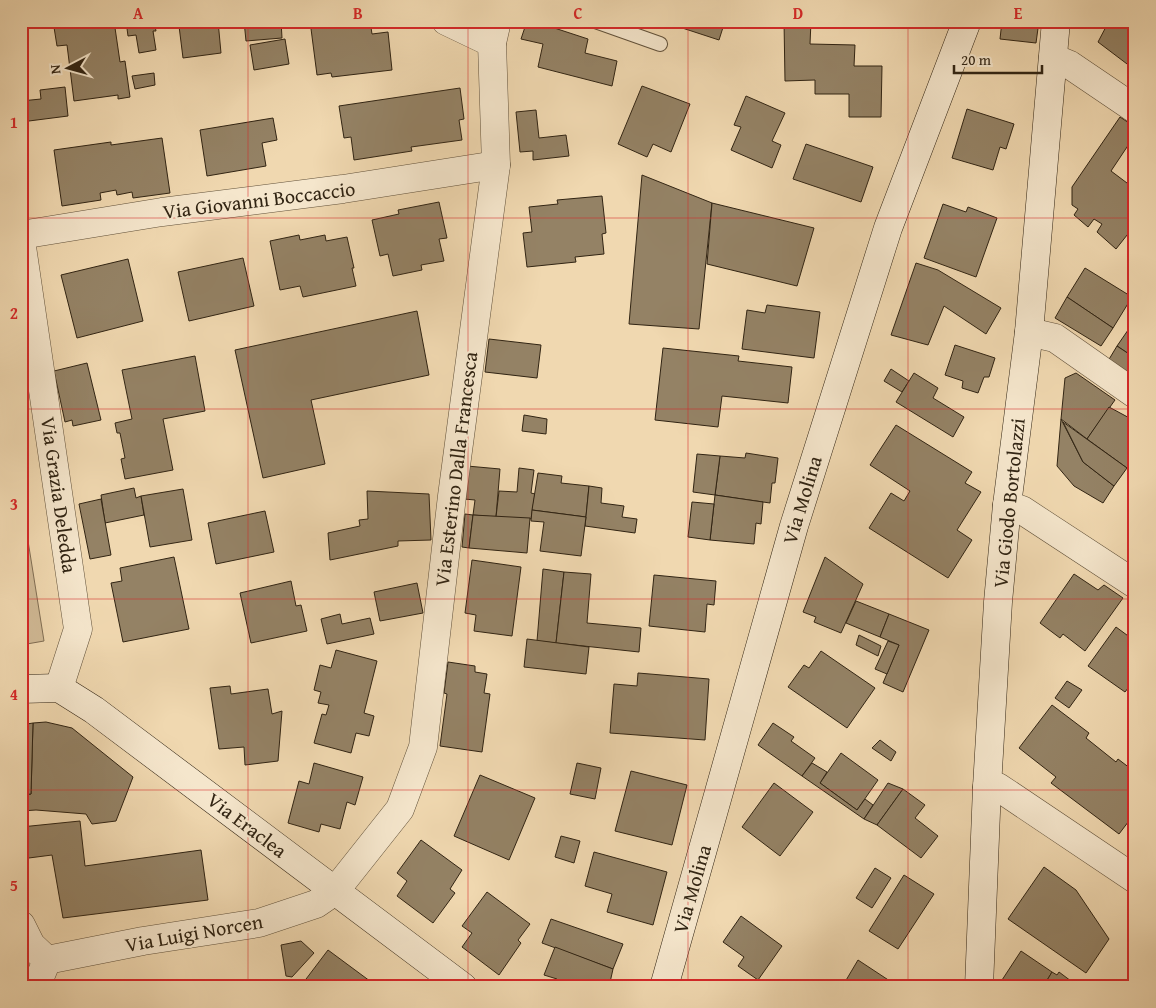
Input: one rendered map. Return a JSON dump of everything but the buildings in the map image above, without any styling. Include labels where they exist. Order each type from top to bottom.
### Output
[{"type":"street","points":[[446,21],[494,32]]},
{"type":"street","name":"Via Molina","points":[[664,987],[799,508],[888,228],[967,21]]},
{"type":"street","name":"Via Giodo Bortolazzi","points":[[979,987],[987,787],[998,602],[1007,505],[1029,332],[1056,21]]},
{"type":"street","name":"Via Esterino Dalla Francesca","points":[[335,891],[400,809],[424,748],[452,496],[496,165],[494,32]]},
{"type":"street","points":[[1053,58],[1070,65],[1135,109]]},
{"type":"street","name":"Via Giovanni Boccaccio","points":[[21,235],[162,212],[343,190],[496,165]]},
{"type":"street","name":"Via Grazia Deledda","points":[[21,240],[78,629],[59,688]]},
{"type":"street","points":[[1029,332],[1055,338],[1135,394]]},
{"type":"street","points":[[1007,505],[1022,510],[1135,584]]},
{"type":"street","points":[[21,689],[59,688]]},
{"type":"street","name":"Via Eraclea","points":[[59,688],[94,710],[463,987]]},
{"type":"street","points":[[987,787],[998,787],[1135,879]]},
{"type":"street","name":"Via Luigi Norcen","points":[[48,960],[143,941],[259,923],[316,904],[335,891]]},
{"type":"street","points":[[21,925],[31,945],[48,960],[36,987]]},
{"type":"lane","points":[[595,21],[660,44]]},
{"type":"shaded area","points":[[21,497],[44,641],[21,645]]}]
